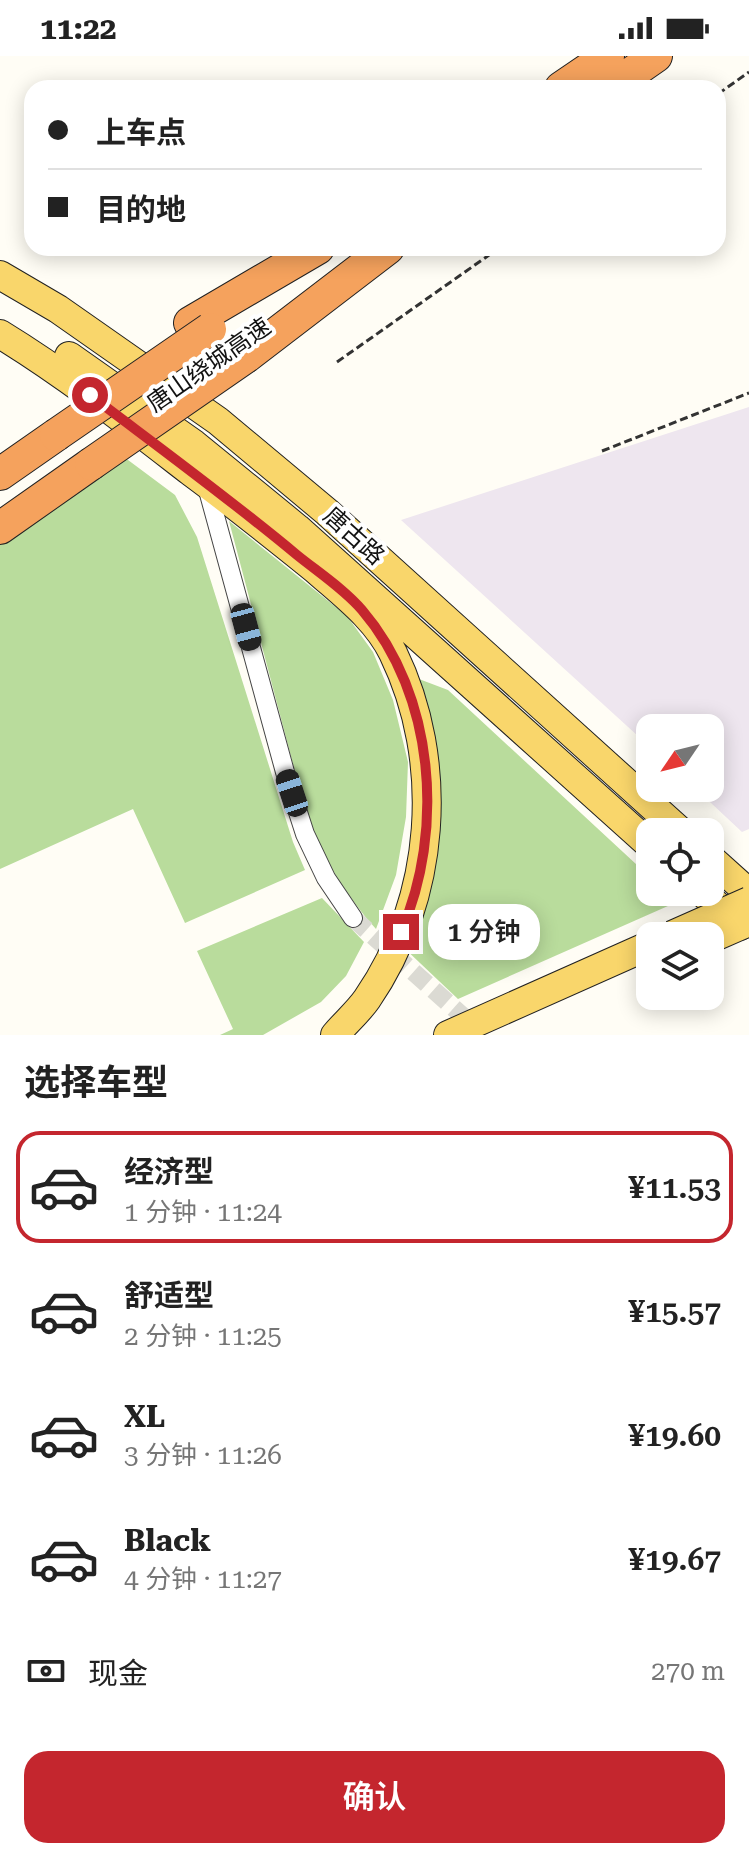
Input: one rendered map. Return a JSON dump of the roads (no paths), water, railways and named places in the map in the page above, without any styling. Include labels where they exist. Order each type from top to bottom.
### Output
[{"type":"highway","points":[[573,80],[608,56]]},
{"type":"highway","points":[[622,80],[656,56]]},
{"type":"highway","points":[[221,339],[309,256]]},
{"type":"highway","name":"唐山绕城高速","points":[[221,339],[320,256]]},
{"type":"highway","name":"唐山绕城高速","points":[[0,511],[68,444],[221,339],[364,256]]},
{"type":"highway","points":[[0,528],[68,444],[221,339],[373,256]]},
{"type":"highway","points":[[0,450],[68,444]]},
{"type":"highway","name":"唐山绕城高速","points":[[0,474],[68,444]]},
{"type":"main road","name":"唐古路","points":[[0,275],[58,309],[218,421],[327,512],[666,818]]},
{"type":"main road","name":"唐古路","points":[[0,314],[53,345],[194,444],[309,539],[636,832]]},
{"type":"main road","points":[[0,334],[44,360],[261,525],[361,608],[392,651],[419,735],[427,780],[427,824],[413,905],[390,959],[366,1000],[335,1035]]},
{"type":"main road","points":[[724,871],[749,893]]},
{"type":"main road","points":[[701,922],[749,901]]},
{"type":"main road","points":[[718,906],[749,934]]},
{"type":"main road","points":[[724,933],[749,922]]},
{"type":"main road","points":[[448,1035],[636,951]]},
{"type":"main road","points":[[492,1035],[636,971]]},
{"type":"street","points":[[206,483],[285,772],[305,834],[326,878],[353,918]]},
{"type":"tunnel","points":[[353,918],[484,1035]]}]
